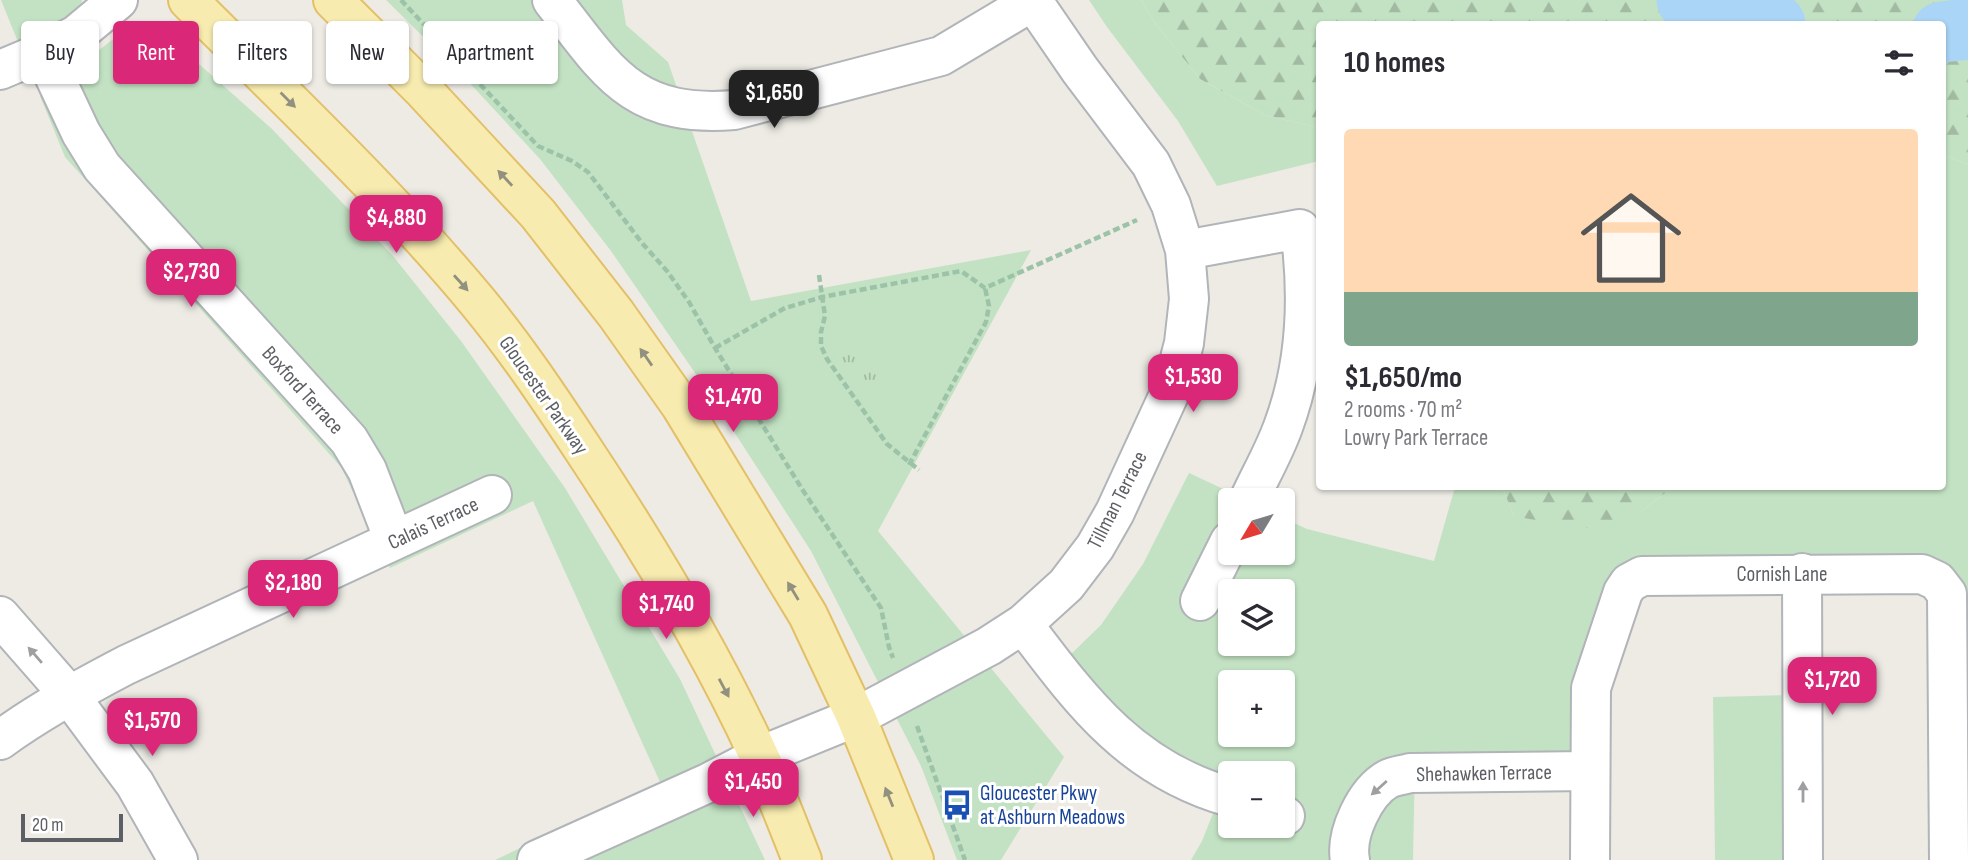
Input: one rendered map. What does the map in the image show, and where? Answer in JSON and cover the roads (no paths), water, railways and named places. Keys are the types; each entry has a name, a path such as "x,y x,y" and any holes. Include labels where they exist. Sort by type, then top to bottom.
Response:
{"main road":[{"name":"Gloucester Parkway","path":"188,0 340,151 478,302 550,399 613,494 689,621 760,756 802,860"},
{"path":"333,0 423,90 538,214 616,314 681,405 800,603 856,717 914,860"}],"street":[{"path":"92,21 118,0"},
{"path":"552,0 605,69 633,92 669,107 705,112 734,110 941,56 1032,0"},
{"name":"Tillman Terrace","path":"537,860 708,783 760,756 856,717 989,646 1023,624 1066,585 1095,547 1115,512 1173,386 1184,343 1189,299 1185,250 1171,205 1144,154 1080,70 1032,0"},
{"path":"0,70 21,61"},
{"name":"Boxford Terrace","path":"58,84 81,133 102,167 349,440 367,470 394,540"},
{"path":"1185,250 1300,229 1306,313 1299,370 1283,427 1255,488"},
{"name":"Calais Terrace","path":"0,740 25,721 126,665 492,495"},
{"path":"1200,601 1218,565"},
{"path":"1802,573 1803,860"},
{"name":"Cornish Lane","path":"1591,860 1591,688 1623,592 1629,583 1642,576 1802,573 1922,574 1937,580 1947,594 1949,860"},
{"path":"0,616 69,695 135,784 178,860"},
{"path":"1023,624 1095,716 1127,745 1167,772 1218,792"},
{"name":"Shehawken Terrace","path":"1350,860 1348,849 1351,830 1372,792 1389,779 1410,773 1590,771"}],"waterway":[{"path":"1687,0 1764,21"},
{"path":"1946,32 1968,29"}],"place":[{"name":"Gloucester Pkwy at Ashburn Meadows","path":"957,805"}]}
